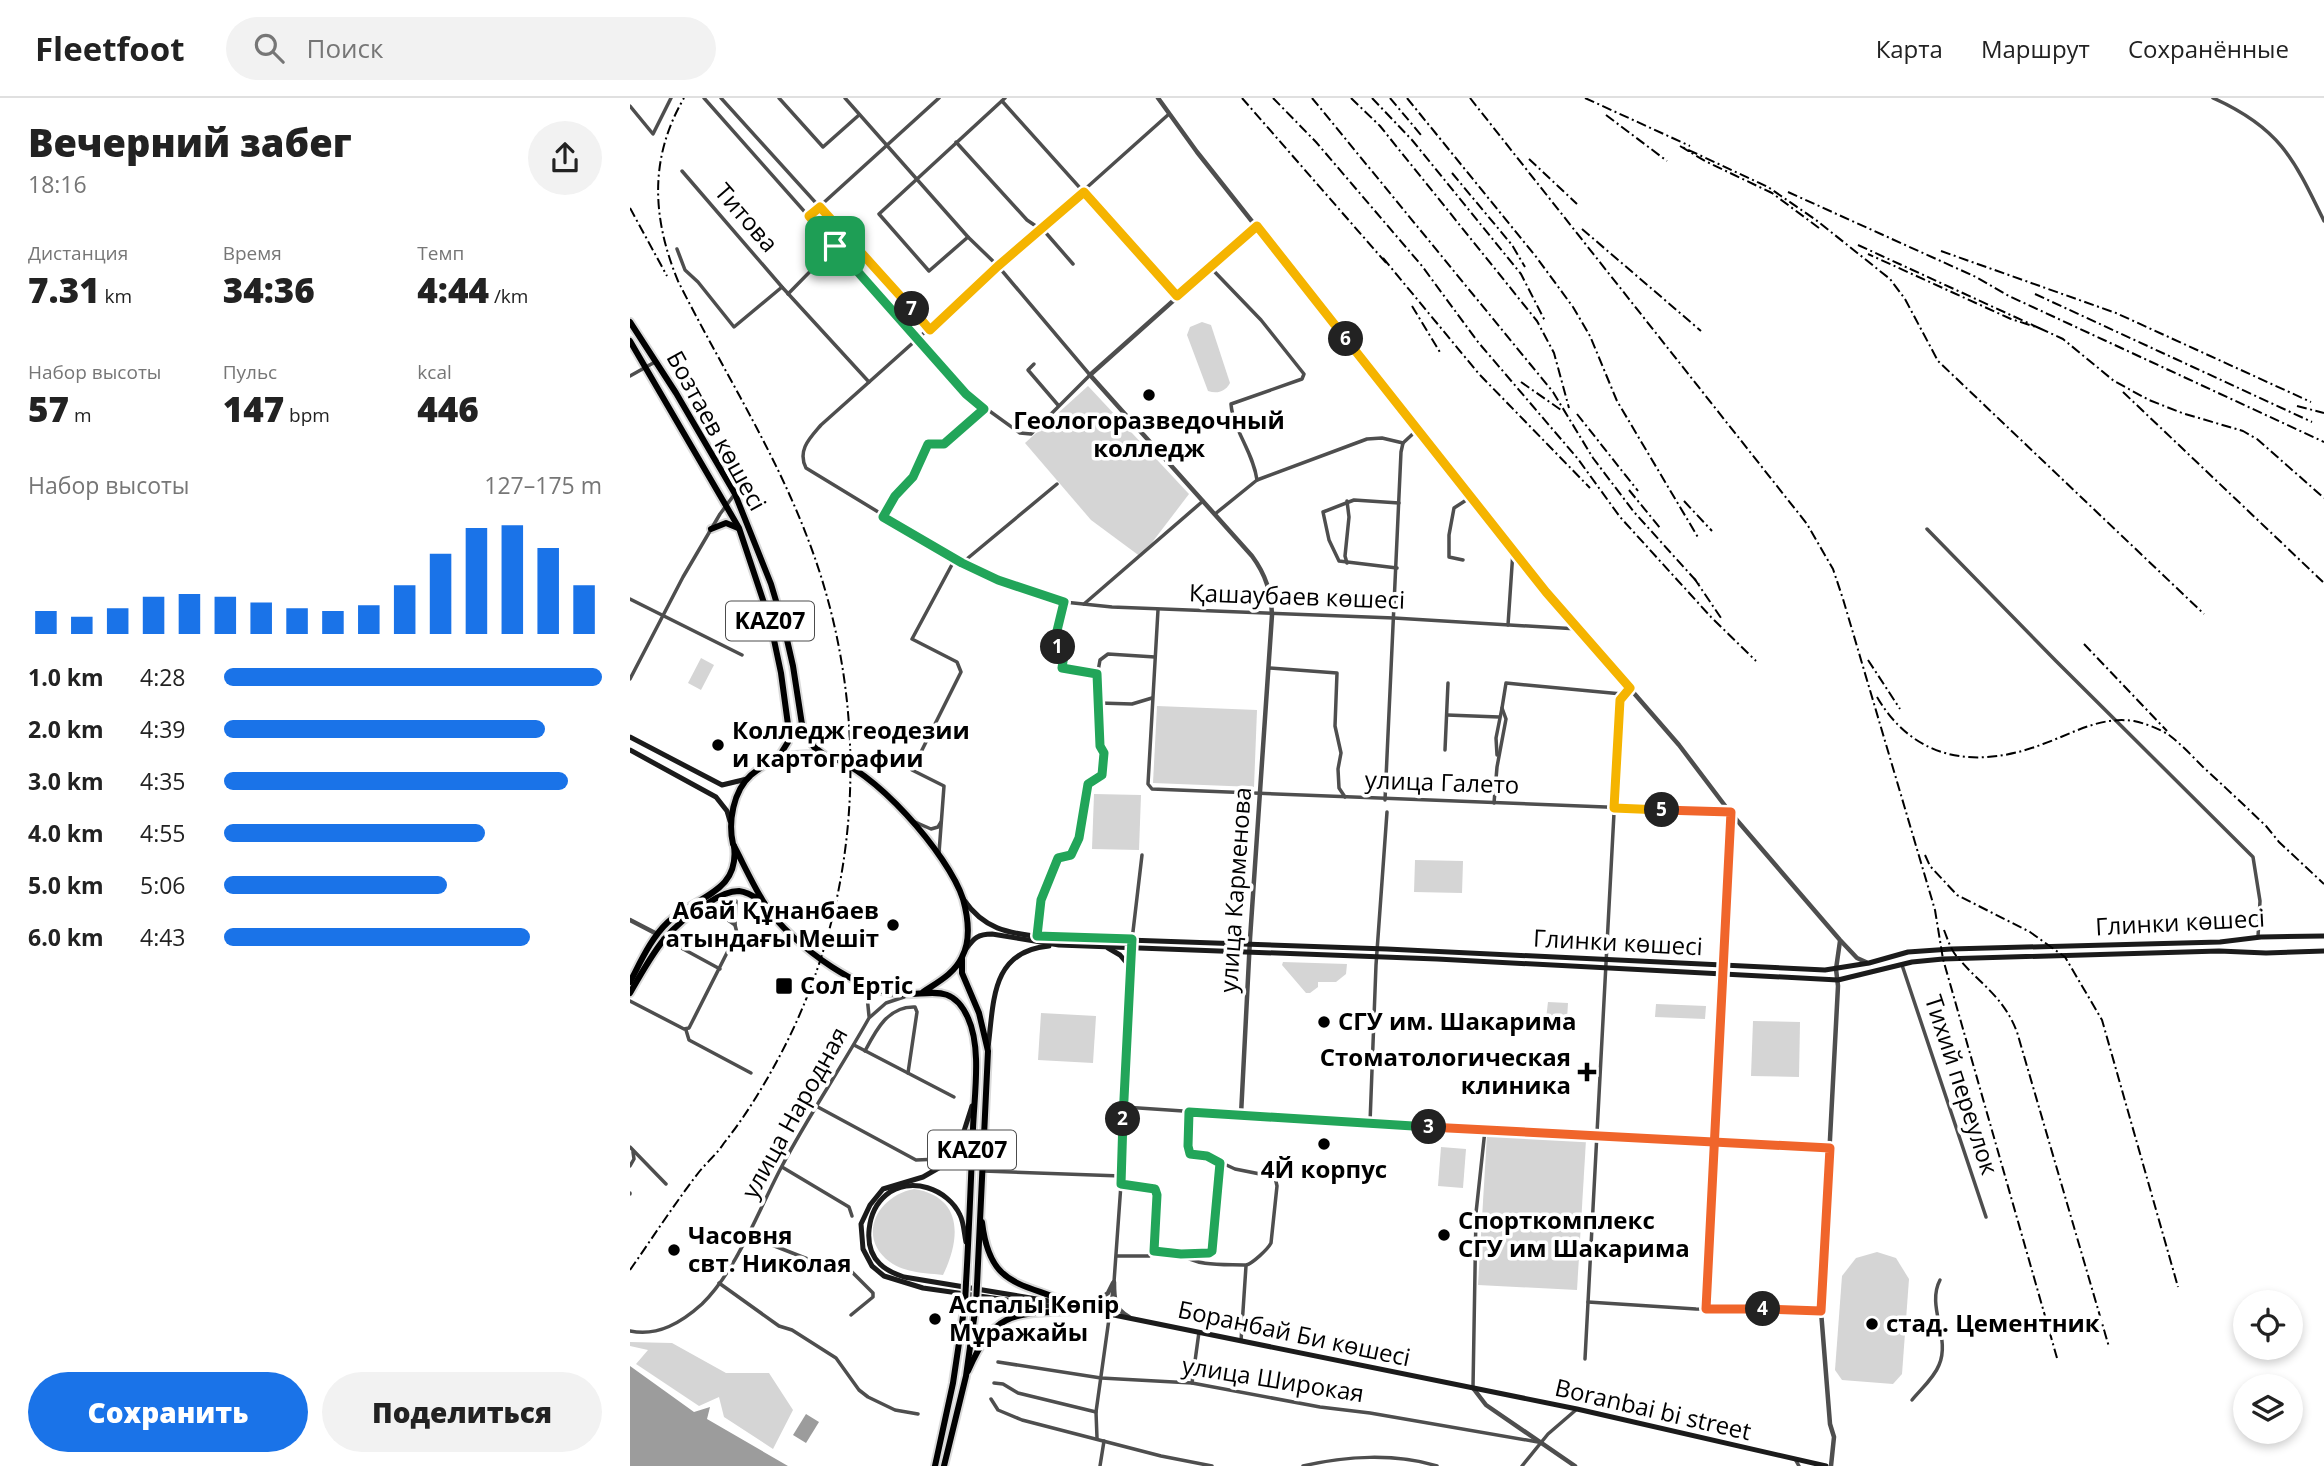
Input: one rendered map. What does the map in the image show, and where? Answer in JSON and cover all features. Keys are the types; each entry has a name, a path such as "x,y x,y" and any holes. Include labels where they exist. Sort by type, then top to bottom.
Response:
{"main road":[{"name":"Бозтаев көшесі","path":"630,321 735,494 778,608 793,666 803,731 814,747 827,756"},
{"name":"Бозтаев көшесі","path":"630,341 739,528 763,595 781,673 789,732 789,742 778,758"},
{"path":"712,528 726,523 739,528"},
{"path":"630,737 707,780 722,785 747,779"},
{"path":"630,750 716,797 727,811 730,824"},
{"name":"KAZ07","path":"935,1466 953,1383 965,1303 976,1058 968,1017 954,998 942,992 909,995 879,990 854,979 808,949 764,903 733,844 730,824 738,794 747,779 778,758 797,754 827,756 841,762 879,788 912,821 939,854 962,898 968,929 962,973 979,1013 988,1051 976,1304 966,1376 944,1466"},
{"path":"630,982 660,936 689,905 730,878 735,864 733,844"},
{"path":"630,993 660,936 694,912 726,894 738,891 764,903"},
{"name":"Глинки көшесі","path":"962,898 983,921 998,929 1037,936 1606,958 1838,980 1916,962 2219,951 2324,951"},
{"name":"Глинки көшесі","path":"963,955 973,939 981,934 992,934 1059,945 1606,968 1836,969 1914,952 2324,936"},
{"path":"2260,937 2260,946 2266,953"},
{"path":"988,1051 994,991 999,977 1010,962 1023,953 1042,946 1059,945"},
{"path":"1105,946 1120,955 1131,968"},
{"name":"KAZ07","path":"923,992 953,971 963,955"},
{"path":"893,1188 923,1177 949,1162 957,1153 974,1100"},
{"path":"893,1188 918,1185 934,1189 949,1198 960,1216 968,1250"},
{"name":"Боранбай Би көшесі","path":"893,1188 883,1189 870,1205 861,1224 863,1249 872,1266 884,1276 923,1288 1109,1314 1472,1388"},
{"path":"980,1209 987,1249 1001,1272 1026,1289 1073,1308"},
{"name":"Боранбай Би көшесі","path":"1073,1308 1088,1307 1109,1314"},
{"path":"966,1376 986,1336 998,1324 1011,1317 1031,1312 1073,1308"},
{"name":"Boranbai bi street","path":"1472,1388 1829,1466"}],"street":[{"path":"630,106 653,134 671,98"},
{"path":"704,98 966,394 984,409 1026,435 1031,434 1090,375 1257,226"},
{"path":"722,98 930,330"},
{"path":"779,98 823,147 860,115"},
{"path":"845,98 968,237 998,266 1090,375"},
{"path":"809,216 939,98"},
{"path":"1158,98 1197,152 1513,551 1840,940 1857,958 1869,963"},
{"path":"2213,98 2267,128 2297,164 2324,221"},
{"path":"968,237 929,271 879,214 1004,99 1177,296"},
{"path":"869,382 1170,114"},
{"path":"956,142 1027,220 1046,233 1073,264"},
{"name":"Титова","path":"682,171 788,294 869,382"},
{"path":"788,294 835,246"},
{"path":"677,249 685,270 734,327 782,287"},
{"path":"1210,267 1261,320 1304,374 1302,379 1231,404 1242,440 1250,452 1257,480"},
{"path":"630,376 656,362"},
{"path":"1034,364 1028,370 1058,405"},
{"name":"улица Карменова","path":"1090,375 1263,571 1271,595 1269,668 1249,944 1241,1115"},
{"name":"Қашаубаев көшесі","path":"869,382 807,441 802,457 806,468 962,563 1017,586 1064,602 1084,604 1578,629"},
{"path":"883,517 895,496 913,477 928,444 944,444 984,409"},
{"path":"1385,800 1402,445 1418,430"},
{"path":"1215,514 1257,480 1367,439 1382,438 1402,445"},
{"path":"962,563 1057,484"},
{"path":"630,679 712,528 735,494"},
{"path":"1463,560 1449,558 1449,535 1454,508 1471,497"},
{"path":"1084,604 1203,501"},
{"path":"1397,568 1347,563 1337,558 1329,540 1323,512 1347,501 1399,503"},
{"path":"1347,501 1347,563"},
{"path":"1927,529 2252,857 2260,901 2260,937"},
{"path":"1508,625 1513,551"},
{"path":"939,854 944,786 912,770 961,672 957,662 912,639 955,559"},
{"path":"630,599 742,655"},
{"path":"1064,602 1055,639 1064,654 1062,668 1097,674"},
{"path":"1099,703 1132,704 1153,698 1158,609"},
{"path":"1037,936 1041,900 1058,858 1071,855 1079,838 1088,784 1102,775 1104,753 1100,746 1097,674 1100,660 1108,654 1155,657"},
{"path":"1269,668 1337,673 1335,726 1336,740 1342,753 1338,769 1339,788 1345,797"},
{"path":"1445,750 1448,683"},
{"path":"1498,760 1496,738 1506,683 1622,694"},
{"path":"1584,1359 1619,709 1622,694 1630,688"},
{"name":"улица Галето","path":"1153,698 1148,784 1152,789 1731,812"},
{"path":"1494,803 1498,760 1506,719 1502,708"},
{"path":"1447,715 1499,717"},
{"path":"1370,1123 1387,812"},
{"path":"1706,1309 1731,812"},
{"path":"912,821 931,829 938,827 942,820"},
{"path":"1097,1438 1096,1412 1117,1256 1131,947 1142,855"},
{"path":"736,901 737,933 686,1030 689,1040 751,1073"},
{"path":"718,913 735,925"},
{"path":"630,920 720,969"},
{"path":"1829,1466 1834,1437 1830,1424 1821,1311 1838,980 1836,969 1840,940"},
{"path":"2112,944 2115,956"},
{"path":"1914,952 1916,962"},
{"name":"Тихий переулок","path":"1902,965 1986,1217"},
{"path":"854,979 867,996 870,1004 869,1018"},
{"name":"улица Народная","path":"630,1331 663,1330 678,1323 704,1302 719,1283 750,1230 816,1106 869,1018 886,1003 909,995"},
{"path":"630,1001 686,1030"},
{"path":"865,1051 879,1024 903,1008 915,1007 917,1012 908,1073"},
{"path":"854,1045 954,1097"},
{"path":"816,1106 916,1160 940,1159"},
{"path":"1124,1107 1830,1148"},
{"path":"1181,1254 1192,1261 1246,1265 1253,1263 1271,1243 1277,1186 1275,1177 1235,1169 1207,1156 1190,1154 1189,1112"},
{"path":"1485,1130 1476,1213 1472,1388 1486,1405 1575,1466"},
{"path":"630,1166 634,1159 631,1148"},
{"path":"631,1148 666,1184"},
{"path":"1154,1251 1181,1254 1212,1251 1220,1163"},
{"path":"782,1167 849,1207 852,1216"},
{"path":"982,1171 1121,1176"},
{"path":"1117,1256 1149,1256 1154,1251 1156,1191 1147,1186 1121,1184"},
{"path":"750,1230 772,1245 817,1263 851,1271 863,1281 872,1289 873,1297 851,1315"},
{"path":"1241,1341 1246,1265"},
{"path":"1912,1400 1939,1368 1943,1352 1934,1290 1940,1280"},
{"path":"1088,1307 1108,1293 1114,1282"},
{"path":"1114,1282 1114,1297 1118,1308 1133,1319"},
{"path":"719,1283 779,1326 792,1330 836,1358 859,1390 868,1397 895,1410 918,1414"},
{"path":"1588,1302 1706,1309 1821,1311"},
{"path":"1192,1384 1199,1332"},
{"name":"улица Широкая","path":"998,1362 1101,1378 1192,1384 1543,1442"},
{"path":"994,1383 1096,1412"},
{"path":"991,1399 996,1408 1005,1414 1081,1437 1097,1438 1161,1456 1212,1466"},
{"path":"1521,1466 1548,1434 1577,1409"},
{"path":"1100,1466 1104,1441"},
{"path":"1303,1466 1335,1461 1396,1458 1437,1466"},
{"path":"1795,1460 1799,1466"}],"shaded area":[{"path":"1202,322 1211,325 1230,383 1220,391 1208,391 1187,335 1190,327"},
{"path":"1088,386 1189,494 1141,557 1091,520 1025,443"},
{"path":"701,658 714,665 701,690 688,683"},
{"path":"1157,706 1257,710 1254,787 1153,783"},
{"path":"1094,794 1141,795 1139,850 1092,849"},
{"path":"1415,860 1463,861 1462,893 1414,892"},
{"path":"1283,962 1347,964 1346,974 1336,982 1318,982 1318,987 1306,993 1282,965"},
{"path":"1548,1002 1568,1003 1567,1020 1546,1019"},
{"path":"1656,1004 1706,1006 1705,1019 1655,1017"},
{"path":"1041,1013 1096,1016 1093,1063 1038,1060"},
{"path":"1753,1021 1800,1022 1799,1077 1751,1076"},
{"path":"1487,1135 1586,1140 1577,1290 1478,1285"},
{"path":"1441,1147 1466,1149 1463,1188 1438,1186"},
{"path":"914,1189 930,1193 942,1201 954,1221 953,1247 943,1275 916,1272 896,1266 880,1252 874,1241 875,1219 881,1209 901,1193"},
{"name":"стад. Цементник","path":"1877,1252 1896,1258 1909,1279 1902,1374 1893,1384 1842,1380 1835,1370 1842,1276 1856,1258"},
{"path":"630,1342 672,1343 726,1373 769,1373 793,1410 773,1449 724,1417 719,1397 699,1406 636,1364 648,1350 630,1346"},
{"path":"630,1366 694,1412 710,1407 707,1419 788,1466 630,1466"},
{"path":"806,1414 819,1422 806,1443 793,1435"}],"railway":[{"path":"630,1270 690,1184 739,1124 777,1061 806,999 828,934 843,868 850,801 849,733 842,665 828,599 806,534 778,469 678,281 663,234 659,211 660,166 665,143 684,98"},
{"path":"1242,98 1387,264"},
{"path":"1273,98 1316,142 1422,266 1478,342 1578,459 1620,517 1711,617 1756,661"},
{"path":"1312,98 1553,392 1593,458 1634,512 1699,584"},
{"path":"1351,98 1380,126 1537,321 1554,353 1569,408"},
{"path":"1372,98 1412,140 1521,274 1545,321"},
{"path":"1390,98 1421,135"},
{"path":"1407,98 1537,258 1573,307 1590,336 1617,401 1699,539"},
{"path":"1470,98 1807,524 1833,569 1935,910 1943,959 2057,1358"},
{"path":"1585,98 1690,146"},
{"path":"1606,115 1667,161"},
{"path":"1819,228 1772,193 1680,146 1768,187 1816,220 1890,279 1905,299 1938,361 2204,614"},
{"path":"1529,159 1577,204"},
{"path":"1452,173 1512,245 1525,267"},
{"path":"1788,192 1976,277 2009,296 2324,442"},
{"path":"630,208 667,276"},
{"path":"1582,229 1701,331"},
{"path":"1858,245 2039,328 2011,319 1868,254"},
{"path":"1941,251 2116,313 2311,402"},
{"path":"1383,258 1479,374 1590,488"},
{"path":"2035,294 2312,422"},
{"path":"1412,306 1441,354"},
{"path":"2039,328 2063,339 2114,381 2149,400 2243,431 2257,439 2324,498"},
{"path":"1521,382 1561,410"},
{"path":"2123,392 2323,582"},
{"path":"2297,406 2324,413"},
{"path":"1577,414 1638,491"},
{"path":"1629,490 1660,528"},
{"path":"1684,501 1712,531"},
{"path":"1694,578 1721,618"},
{"path":"2084,644 2167,731"},
{"path":"1868,660 1900,709"},
{"path":"1877,697 1892,719 1910,735 1929,747 1972,757 2019,752 2087,726 2110,721 2134,721 2157,728 2182,746 2324,884"},
{"path":"1925,855 1930,866 1957,895 2030,932 2065,957 2102,1020 2178,1287"},
{"path":"1944,930 1956,956 1999,1000 2017,1032 2109,1347"}],"place":[{"name":"Геологоразведочный колледж","path":"1149,395"},
{"name":"Колледж геодезии и картографии","path":"718,745"},
{"name":"Абай Құнанбаев атындағы Мешіт","path":"893,925"},
{"name":"Сол Ертіс","path":"784,986"},
{"name":"СГУ им. Шакарима","path":"1324,1022"},
{"name":"Стоматологическая клиника","path":"1587,1072"},
{"name":"4Й корпус","path":"1324,1144"},
{"name":"Спорткомплекс СГУ им Шакарима","path":"1444,1235"},
{"name":"Часовня свт. Николая","path":"674,1250"},
{"name":"Аспалы Көпір Мұражайы","path":"935,1319"},
{"name":"стад. Цементник","path":"1872,1324"}],"route":[{"path":"835,246 809,216 820,207 930,330 998,266 1084,192 1177,296 1257,226 1546,592 1630,688 1622,694 1620,700 1614,808 1731,812 1724,914 1724,947 1713,1142 1706,1309 1821,1311 1830,1148 1713,1142 1597,1136 1581,1135 1526,1134 1189,1112 1190,1154 1207,1156 1220,1163 1212,1251 1181,1254 1154,1251 1156,1191 1147,1186 1121,1184 1132,939 1037,936 1041,900 1058,858 1071,855 1079,838 1088,784 1102,775 1104,753 1100,746 1097,674 1062,668 1064,654 1055,639 1064,602 998,580 962,563 883,517 895,496 913,477 928,444 944,444 984,409 966,394 835,246"}]}
